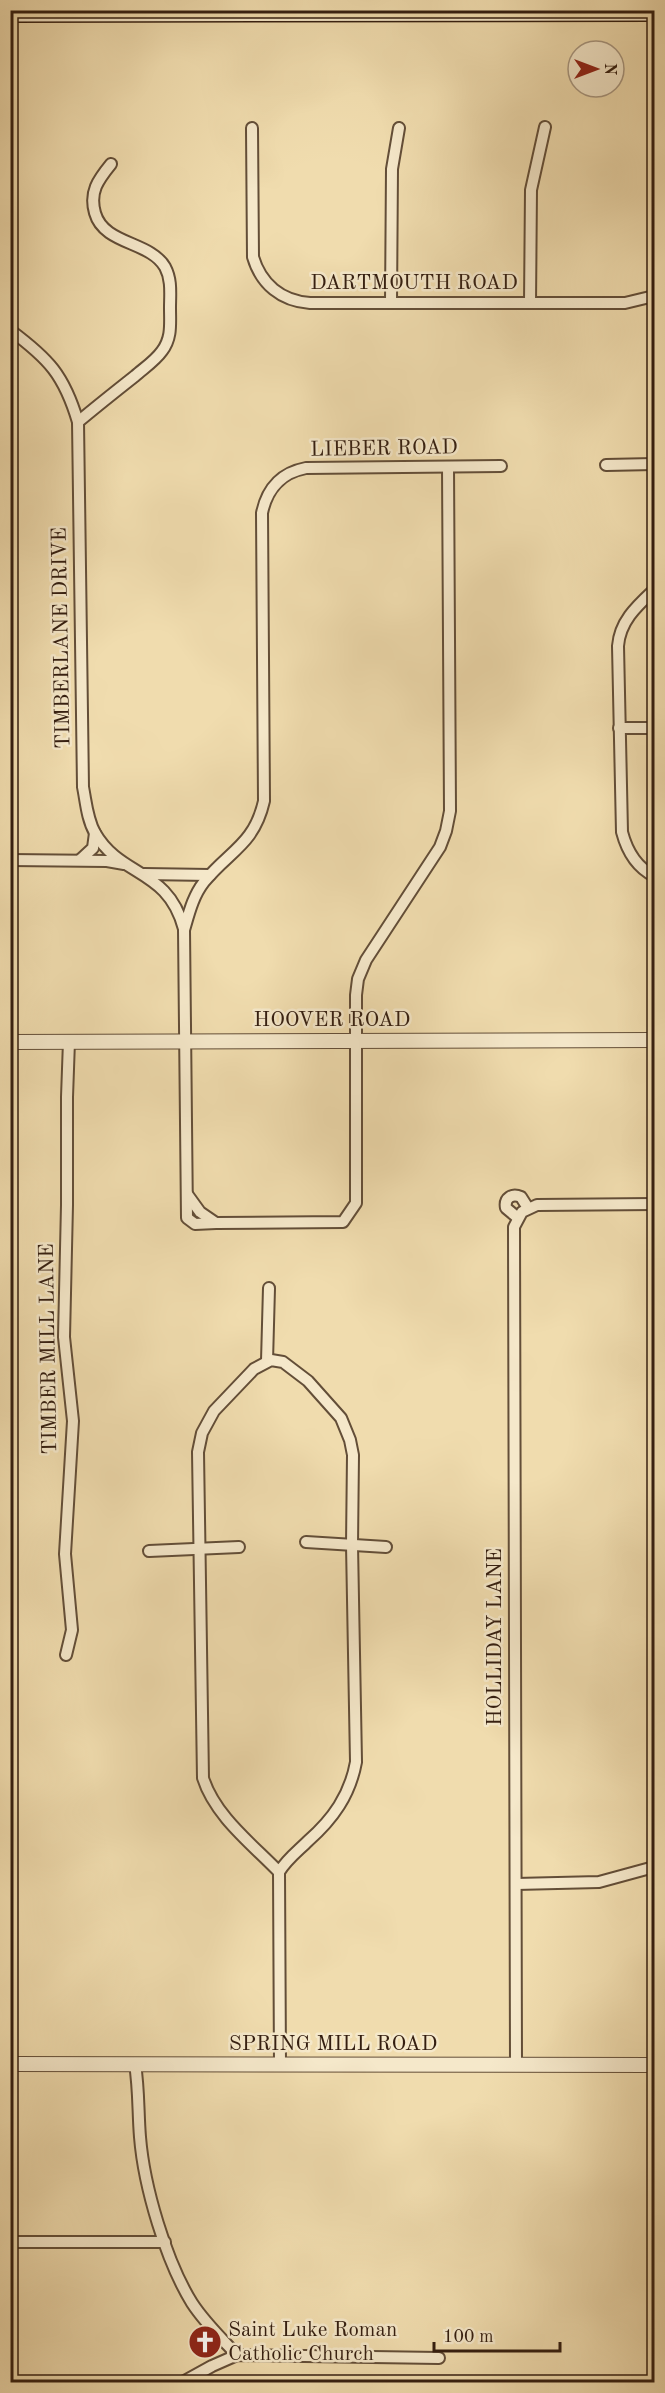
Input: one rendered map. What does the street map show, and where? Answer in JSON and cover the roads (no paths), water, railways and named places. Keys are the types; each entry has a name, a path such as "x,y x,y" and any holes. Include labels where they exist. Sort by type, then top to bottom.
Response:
{"main road":[{"path":"10,14 123,12 654,13"}],"street":[{"path":"530,303 531,190 545,127"},
{"name":"DARTMOUTH ROAD","path":"252,128 252,249 257,269 275,291 297,302 625,303 654,296"},
{"path":"391,303 392,169 399,128"},
{"path":"78,422 155,359 167,343 171,331 170,282 165,268 159,259 111,233 97,219 92,204 93,192 111,164"},
{"name":"TIMBERLANE DRIVE","path":"10,330 33,347 58,374 70,395 78,422 83,788 89,817 95,833 124,864 143,873 168,894 176,905 184,930"},
{"path":"606,465 654,464"},
{"name":"LIEBER ROAD","path":"210,875 249,837 259,820 264,801 262,513 268,494 274,485 290,473 306,468 501,466"},
{"path":"210,875 196,894 184,930 187,1041 187,1218 191,1223 343,1222 354,1208 357,1196 356,995 362,968 440,847 450,811 448,467"},
{"path":"654,590 631,612 619,638 621,827 627,849 640,867 654,876"},
{"path":"620,728 654,728"},
{"path":"80,860 93,848 95,833"},
{"path":"10,860 80,860 124,864"},
{"path":"143,873 210,875"},
{"name":"HOOVER ROAD","path":"10,1042 654,1040"},
{"name":"TIMBER MILL LANE","path":"66,1655 72,1630 65,1554 73,1421 64,1337 69,1041"},
{"path":"187,1194 201,1212 216,1223"},
{"path":"523,1213 523,1199 515,1195 509,1197 505,1206 507,1210 523,1213 543,1204 654,1204"},
{"name":"HOLLIDAY LANE","path":"516,2065 514,1229 523,1213"},
{"path":"269,1288 270,1360"},
{"path":"279,1872 220,1812 210,1798 203,1778 198,1452 202,1432 214,1411 254,1369 270,1360 286,1364 308,1381 341,1418 348,1432 353,1455 352,1545 356,1762 354,1776 346,1796 332,1817 289,1859 279,1872 280,2064"},
{"path":"306,1542 386,1547"},
{"path":"149,1551 239,1546"},
{"path":"516,1884 599,1882 654,1867"},
{"name":"SPRING MILL ROAD","path":"10,2064 654,2065"},
{"path":"135,2064 139,2126 145,2169 165,2242 193,2304 209,2326 237,2355"},
{"path":"10,2242 165,2242"},
{"path":"183,2382 237,2355 439,2358"}],"place":[{"name":"Saint Luke Roman Catholic Church","path":"205,2342"}]}
